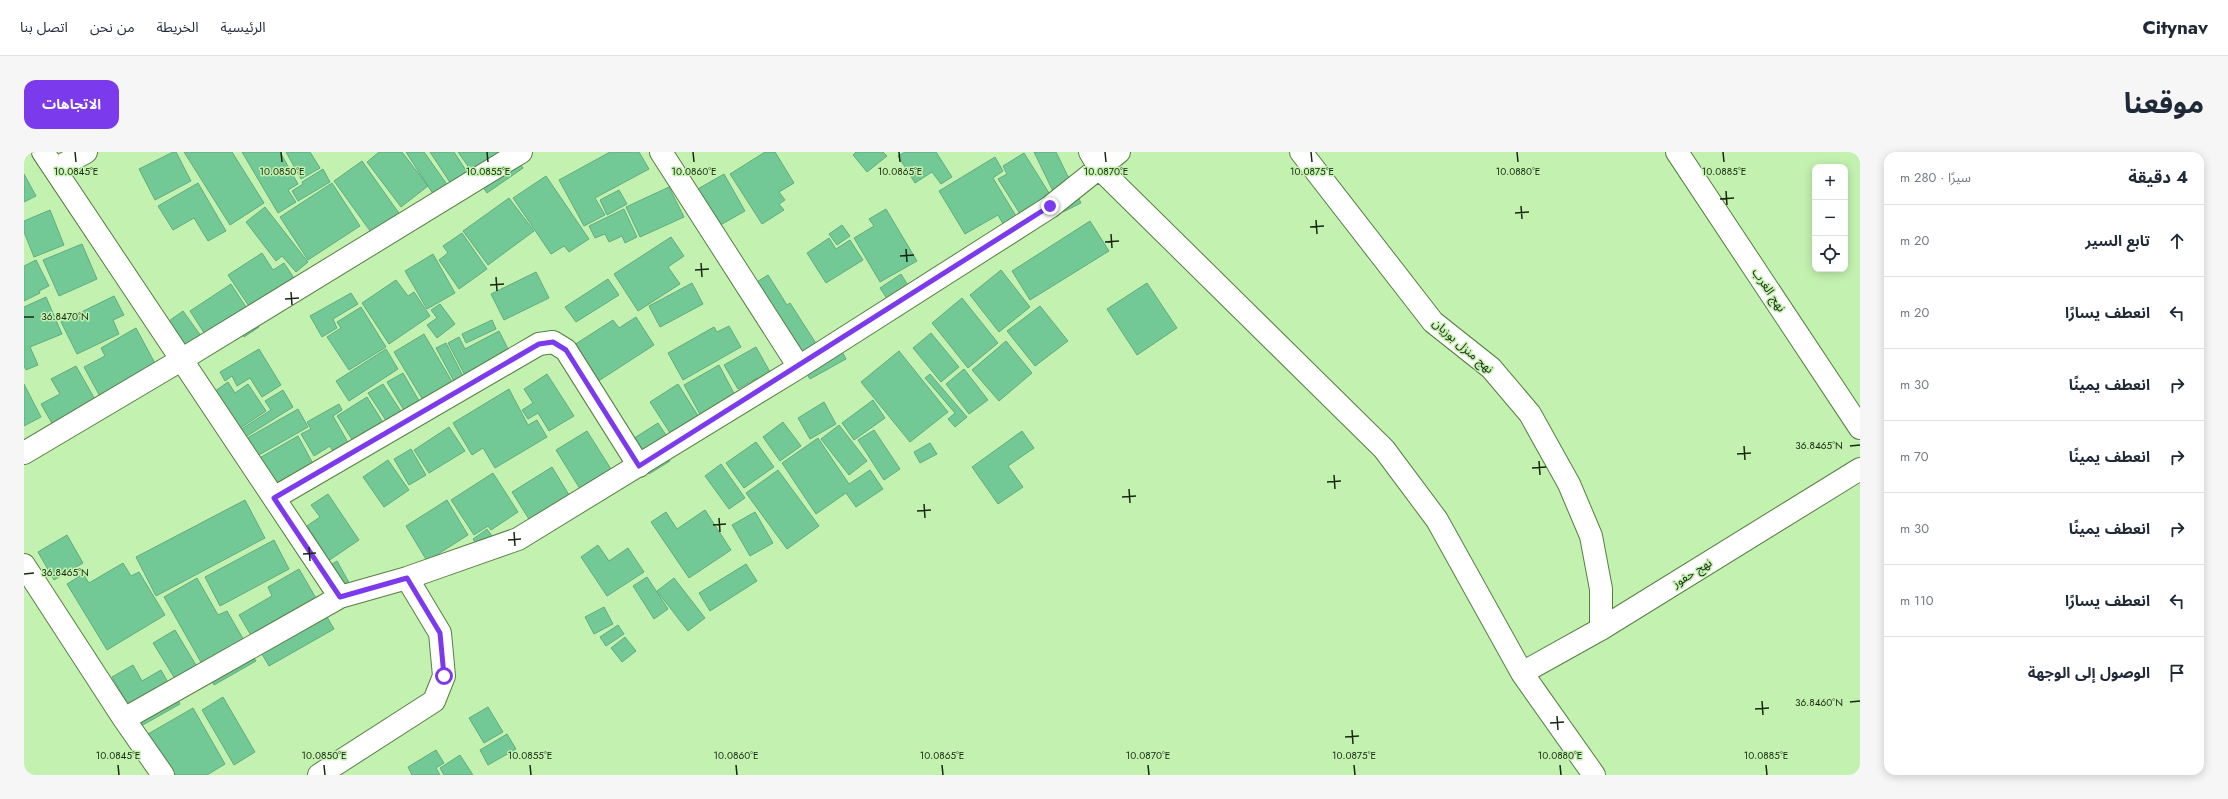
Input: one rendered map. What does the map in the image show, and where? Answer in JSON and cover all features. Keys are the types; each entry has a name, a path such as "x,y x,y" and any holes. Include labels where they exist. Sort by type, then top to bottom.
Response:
{"street":[{"path":"86,152 49,161 340,597"},
{"path":"24,453 181,360 521,152"},
{"path":"661,152 799,367"},
{"path":"124,719 340,597 407,578 518,539 799,367 1050,206 1095,160 1119,152"},
{"name":"نهج منزل بوزيان","path":"1301,152 1433,322 1491,368 1530,414 1569,484 1591,536 1602,589 1601,629"},
{"name":"نهج الغرب","path":"1678,152 1860,428"},
{"path":"1095,160 1384,449 1437,520 1522,673 1594,775"},
{"path":"274,498 539,344 553,342 566,350 639,466"},
{"name":"نهج حفوز","path":"1522,673 1601,629 1860,469"},
{"path":"24,566 124,719 163,775"},
{"path":"319,775 434,701 444,676 440,633 407,578"}],"building":[{"path":"173,152 176,152 191,181 155,200 139,169"},
{"path":"184,152 232,152 264,203 230,225"},
{"path":"242,152 280,152 298,184 288,190 296,202 278,213"},
{"path":"286,152 310,152 320,168 301,179"},
{"path":"379,152 402,152 428,186 401,207 367,162"},
{"path":"406,152 424,152 451,190 437,200"},
{"path":"430,152 454,152 471,178 455,190"},
{"path":"458,152 512,152 523,168 487,193"},
{"path":"610,152 639,152 649,169 595,198 605,215 584,226 559,180"},
{"path":"765,152 775,152 794,183 779,192 785,200 779,204 784,210 762,224 730,174"},
{"path":"856,152 883,152 887,156 867,172 853,155"},
{"path":"905,152 936,152 952,177 941,184 932,172 915,183 898,156"},
{"path":"1034,152 1056,152 1081,203 1063,212"},
{"path":"1024,153 1059,209 1029,228 998,179 1007,174 1003,166"},
{"path":"995,157 1003,171 993,178 1019,221 1006,229 998,215 965,234 939,191"},
{"path":"362,161 401,216 373,235 334,181"},
{"path":"323,169 330,182 298,201 292,191 303,184 302,182"},
{"path":"24,174 36,196 24,202"},
{"path":"724,174 745,211 717,227 696,190"},
{"path":"546,176 589,239 569,252 564,246 551,254 513,198"},
{"path":"198,183 226,231 208,241 194,218 173,230 158,206"},
{"path":"332,183 360,226 308,260 280,217"},
{"path":"669,187 684,217 640,237 626,207"},
{"path":"619,190 627,204 607,215 600,200"},
{"path":"509,198 534,231 488,265 463,231"},
{"path":"265,207 308,262 296,272 282,256 276,261 246,222"},
{"path":"624,209 637,237 625,243 622,236 609,242 605,234 595,238 589,226"},
{"path":"886,209 917,261 880,282 854,238 874,226 869,219"},
{"path":"50,210 64,245 34,257 24,232 24,221"},
{"path":"1090,221 1109,251 1030,300 1012,271"},
{"path":"842,225 850,236 837,245 829,234"},
{"path":"462,233 487,269 459,289 439,260 448,253 443,246"},
{"path":"671,237 684,256 668,267 680,284 638,311 614,274"},
{"path":"829,238 836,249 850,240 863,260 826,283 807,253"},
{"path":"82,244 97,279 59,296 43,260"},
{"path":"262,253 273,270 284,263 304,293 259,321 228,275"},
{"path":"433,254 455,293 427,309 405,271"},
{"path":"36,260 49,286 39,291 40,293 24,301 24,266"},
{"path":"1001,270 1030,307 999,332 970,295"},
{"path":"536,272 549,298 504,320 491,294"},
{"path":"901,274 919,303 899,317 880,288"},
{"path":"768,275 787,305 790,303 819,348 799,360 752,285"},
{"path":"608,279 619,295 576,322 565,307"},
{"path":"396,280 408,296 414,292 430,316 389,344 362,303"},
{"path":"692,283 703,304 660,327 649,306"},
{"path":"1147,283 1177,328 1137,355 1107,309"},
{"path":"231,284 259,327 244,337 234,322 208,339 190,311"},
{"path":"351,293 358,304 333,319 337,328 322,337 310,316"},
{"path":"114,296 124,315 113,320 119,334 77,354 61,322"},
{"path":"46,297 62,334 30,347 38,365 26,370 24,366 24,307"},
{"path":"962,298 998,343 968,368 932,323"},
{"path":"440,304 455,324 437,338 427,325 437,318 431,310"},
{"path":"1040,306 1068,341 1035,366 1007,331"},
{"path":"361,307 386,347 349,370 327,337 341,328 337,322"},
{"path":"183,311 204,340 176,360 155,331"},
{"path":"636,317 654,345 597,382 574,345 613,320 619,328"},
{"path":"492,320 496,329 466,343 462,334"},
{"path":"729,326 741,347 683,380 668,353 714,327 717,332"},
{"path":"136,328 164,380 108,411 84,367 105,356 101,348"},
{"path":"499,331 512,357 468,381 448,343 459,337 465,349"},
{"path":"931,333 959,367 941,382 913,348"},
{"path":"424,334 454,385 432,415 394,352"},
{"path":"835,339 846,359 810,379 803,368"},
{"path":"1006,341 1032,373 999,401 972,370"},
{"path":"446,343 464,378 455,383 436,348"},
{"path":"756,347 779,388 766,395 757,378 738,389 724,365"},
{"path":"259,349 281,385 262,397 250,378 237,386 232,376 225,381 220,372"},
{"path":"386,349 398,369 349,401 336,381"},
{"path":"899,351 948,412 910,442 861,382"},
{"path":"719,365 737,399 702,418 684,385"},
{"path":"76,366 105,417 62,441 41,404 60,394 51,379"},
{"path":"964,369 988,400 969,414 946,384"},
{"path":"403,373 429,418 414,427 387,382"},
{"path":"547,374 574,416 549,431 538,413 528,419 522,410 533,403 524,389"},
{"path":"930,374 967,417 955,427 948,419 955,413 925,378"},
{"path":"228,382 235,393 248,384 266,411 236,431 211,394"},
{"path":"24,384 41,417 24,426"},
{"path":"383,384 404,416 389,425 368,393"},
{"path":"678,384 702,422 674,439 650,402"},
{"path":"509,389 528,425 537,420 547,437 495,468 483,448 472,455 453,423"},
{"path":"283,390 293,407 239,441 234,434 271,410 265,401"},
{"path":"367,397 391,435 353,441 337,416"},
{"path":"873,400 885,418 854,440 842,423"},
{"path":"824,402 836,424 810,439 798,418"},
{"path":"339,404 342,410 333,416 358,460 343,469 330,446 314,456 301,434 311,429 307,422"},
{"path":"298,409 308,427 252,459 242,441"},
{"path":"783,422 801,446 780,461 763,437"},
{"path":"658,423 670,441 660,446 670,461 649,474 628,442"},
{"path":"839,425 867,461 849,475 821,439"},
{"path":"449,427 465,451 429,473 414,450"},
{"path":"874,430 900,469 884,480 858,440"},
{"path":"587,431 621,485 590,505 556,450"},
{"path":"1022,431 1034,448 1008,466 1023,487 998,504 972,467"},
{"path":"298,436 317,471 274,494 256,460"},
{"path":"818,438 849,484 870,470 883,489 856,507 846,493 816,514 782,463"},
{"path":"756,442 774,467 744,488 726,463"},
{"path":"930,443 937,454 920,463 914,452"},
{"path":"411,449 426,475 409,485 394,459"},
{"path":"388,460 409,490 384,507 363,477"},
{"path":"721,464 745,498 729,509 705,476"},
{"path":"552,467 577,508 537,532 512,492"},
{"path":"778,470 819,526 787,549 746,493"},
{"path":"493,473 518,512 491,530 488,526 474,535 451,500"},
{"path":"328,494 359,540 315,570 305,553 319,544 307,526 320,517 311,505"},
{"path":"245,500 265,538 156,596 136,557"},
{"path":"447,500 468,535 427,561 406,526"},
{"path":"705,510 731,550 689,578 651,522 666,512 677,529"},
{"path":"755,512 773,543 750,556 732,525"},
{"path":"487,529 498,545 485,555 473,539"},
{"path":"67,535 83,563 54,580 38,552"},
{"path":"274,540 289,569 220,606 205,577"},
{"path":"598,545 609,561 628,548 644,572 607,596 581,557"},
{"path":"337,561 351,586 330,598 315,574"},
{"path":"123,563 131,576 139,572 165,615 107,650 67,584 83,574 89,583"},
{"path":"746,564 757,581 710,611 699,593"},
{"path":"299,569 334,629 269,666 239,615 272,596 268,587"},
{"path":"647,577 668,609 654,619 633,586"},
{"path":"197,578 218,615 227,611 256,661 214,685 164,597"},
{"path":"674,578 705,618 688,631 657,591"},
{"path":"604,607 613,624 594,634 585,617"},
{"path":"618,625 624,634 606,646 600,637"},
{"path":"175,630 206,682 185,695 153,643"},
{"path":"625,637 636,651 622,662 611,648"},
{"path":"133,665 142,681 161,670 180,704 141,726 112,677"},
{"path":"223,697 255,752 234,765 202,710"},
{"path":"488,707 503,732 484,743 469,718"},
{"path":"193,708 225,764 207,775 172,775 148,734"},
{"path":"507,734 516,749 488,765 480,750"},
{"path":"436,750 444,763 436,768 440,775 412,775 408,767"},
{"path":"460,755 473,775 444,775 440,768"}],"route":[{"path":"444,676 440,633 407,578 340,597 274,498 539,344 553,342 566,350 639,466 799,367 1050,206"}]}
